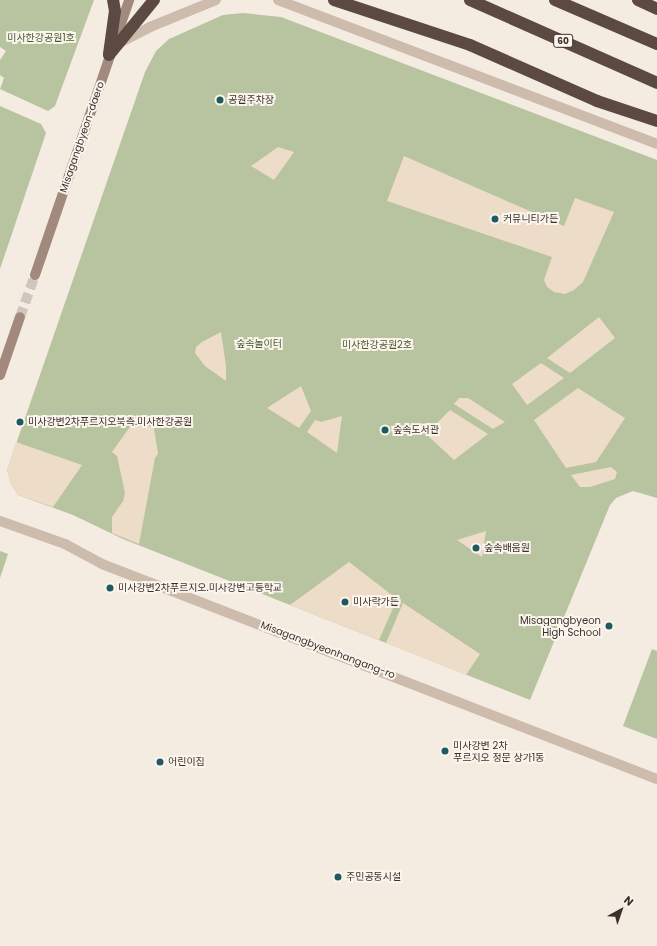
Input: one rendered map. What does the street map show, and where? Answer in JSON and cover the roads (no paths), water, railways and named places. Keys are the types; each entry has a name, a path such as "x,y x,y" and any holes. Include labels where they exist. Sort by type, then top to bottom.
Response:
{"highway":[{"path":"109,55 115,11 113,0"},
{"path":"109,55 154,0"},
{"path":"334,0 357,6"},
{"path":"339,0 470,45 597,100 657,121"},
{"name":"60","path":"470,0 657,83"},
{"path":"555,0 657,44"},
{"path":"638,0 657,9"}],"main road":[{"name":"Misagangbyeon-daero","path":"35,275 129,0"},
{"path":"0,375 20,317"}],"street":[{"path":"117,44 150,26 216,0"},
{"path":"278,0 657,144"},
{"name":"Misagangbyeonhangang-ro","path":"0,521 66,544 102,564 657,779"}],"tunnel":[{"path":"20,317 35,275"}],"place":[{"name":"공원주차장","path":"220,100"},
{"name":"커뮤니티가든","path":"495,219"},
{"name":"미사강변2차푸르지오북측.미사한강공원","path":"20,422"},
{"name":"숲속도서관","path":"385,430"},
{"name":"숲속배움원","path":"476,548"},
{"name":"미사강변2차푸르지오.미사강변고등학교","path":"110,588"},
{"name":"미사락가든","path":"345,602"},
{"name":"Misagangbyeon High School","path":"609,626"},
{"name":"미사강변 2차 푸르지오 정문 상가1동","path":"445,751"},
{"name":"어린이집","path":"160,762"},
{"name":"주민공동시설","path":"338,877"}],"park label":[{"name":"미사한강공원1호","path":"41,38"},
{"name":"숲속놀이터","path":"259,344"},
{"name":"미사한강공원2호","path":"377,345"}]}
